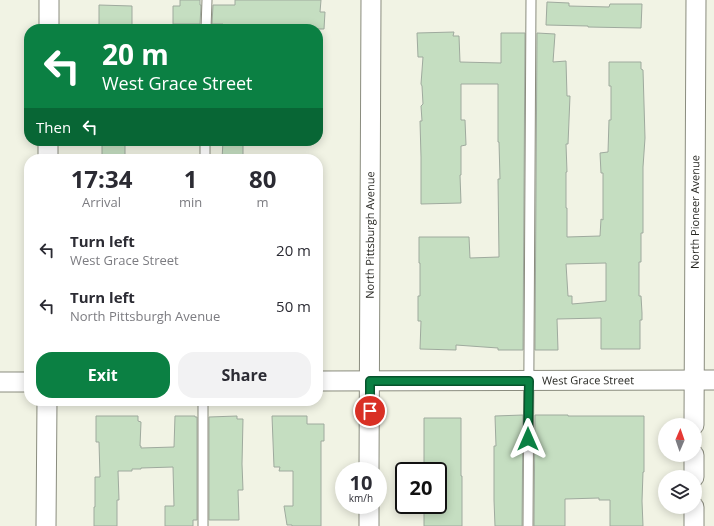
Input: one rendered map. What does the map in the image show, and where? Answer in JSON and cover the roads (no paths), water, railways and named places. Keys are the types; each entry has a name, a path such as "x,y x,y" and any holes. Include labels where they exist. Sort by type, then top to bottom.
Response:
{"street":[{"path":"49,0 49,24"},
{"name":"North Pittsburgh Avenue","path":"369,462 371,0"},
{"name":"North Pioneer Avenue","path":"694,418 696,0"},
{"name":"West Grace Street","path":"323,381 714,380"},
{"path":"0,382 24,382"},
{"path":"46,526 47,406"},
{"path":"369,514 369,526"},
{"path":"694,514 694,526"}],"lane":[{"path":"206,24 207,0"},
{"path":"528,526 531,0"},
{"path":"203,406 203,526"}]}
